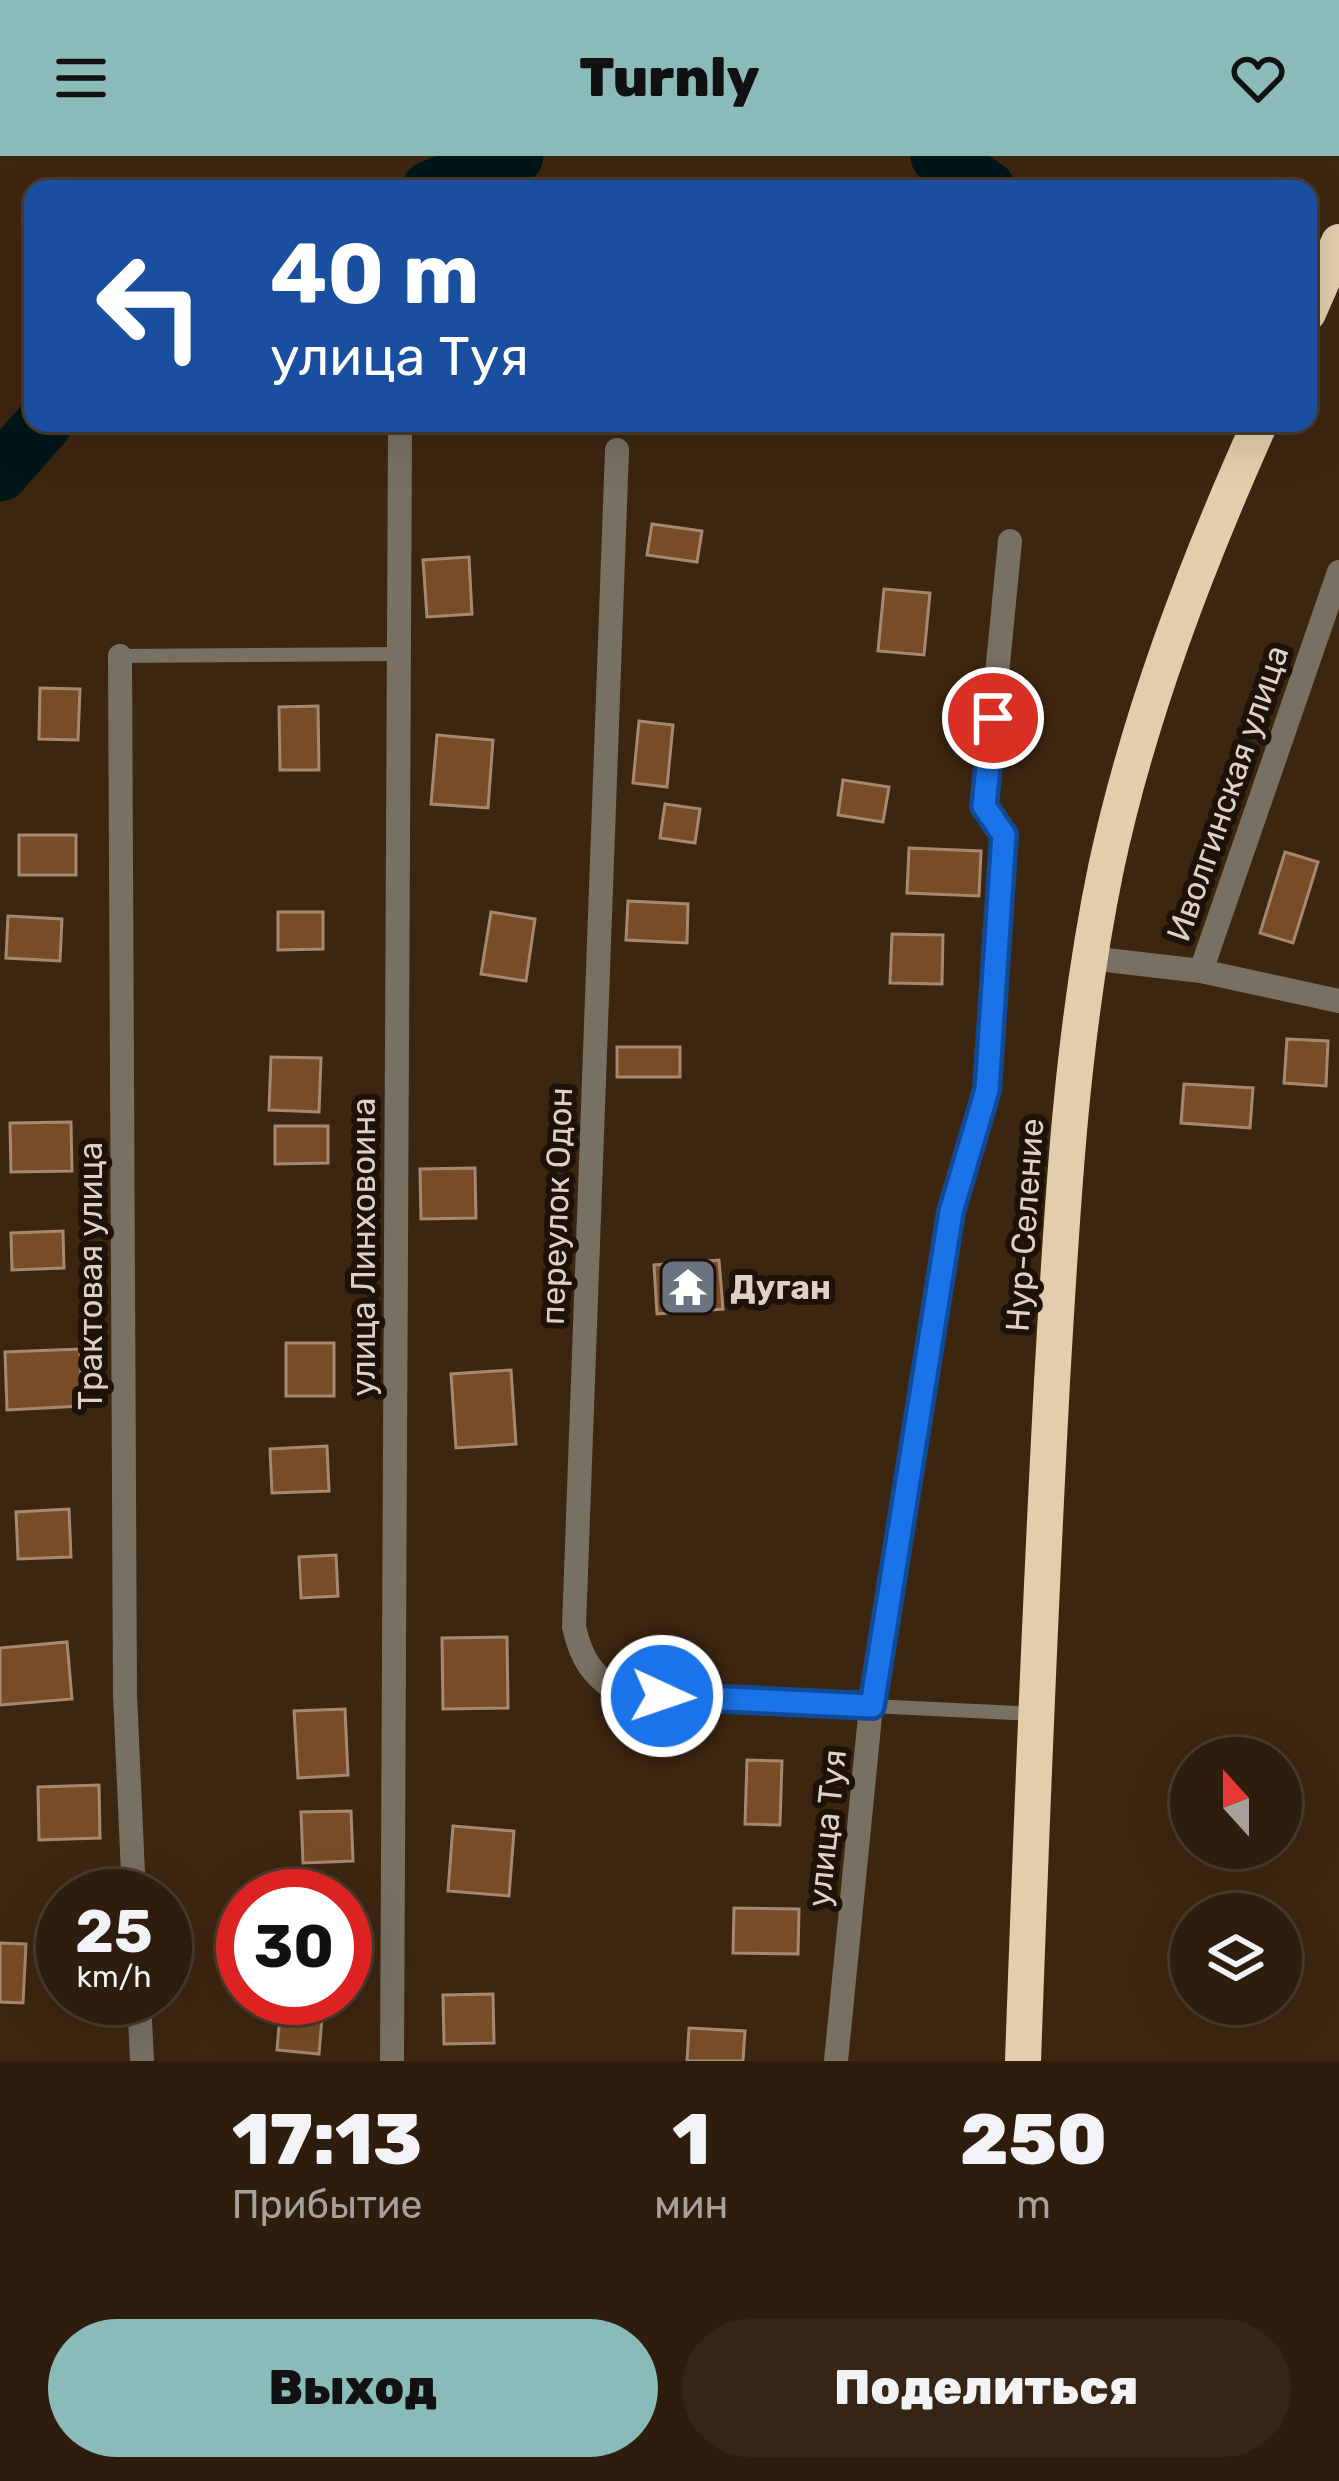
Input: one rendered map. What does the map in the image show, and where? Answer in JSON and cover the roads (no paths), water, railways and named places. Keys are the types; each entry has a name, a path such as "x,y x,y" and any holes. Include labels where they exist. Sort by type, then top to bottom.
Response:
{"highway":[{"path":"1317,292 1339,242"},
{"name":"Нур-Селение","path":"1023,2061 1060,1250 1089,958 1116,827 1162,668 1256,432"}],"street":[{"name":"улица Линховоина","path":"392,2061 400,433"},
{"name":"переулок Одон","path":"617,450 574,1627 579,1653 595,1677 620,1694 872,1706"},
{"name":"улица Туя","path":"836,2061 872,1706 951,1212 987,1090 1004,835 984,806 1010,541"},
{"name":"Иволгинская улица","path":"1339,572 1201,971 1339,1001"},
{"name":"Трактовая улица","path":"120,656 124,1695 133,1869"},
{"path":"1089,958 1201,971"},
{"path":"141,2025 142,2061"}],"lane":[{"path":"120,656 400,654"},
{"path":"872,1706 1036,1714"}],"waterway":[{"path":"453,180 515,156"},
{"path":"939,156 974,180"},
{"path":"0,473 36,432"}],"place":[{"name":"Дуган","path":"688,1287"}]}
